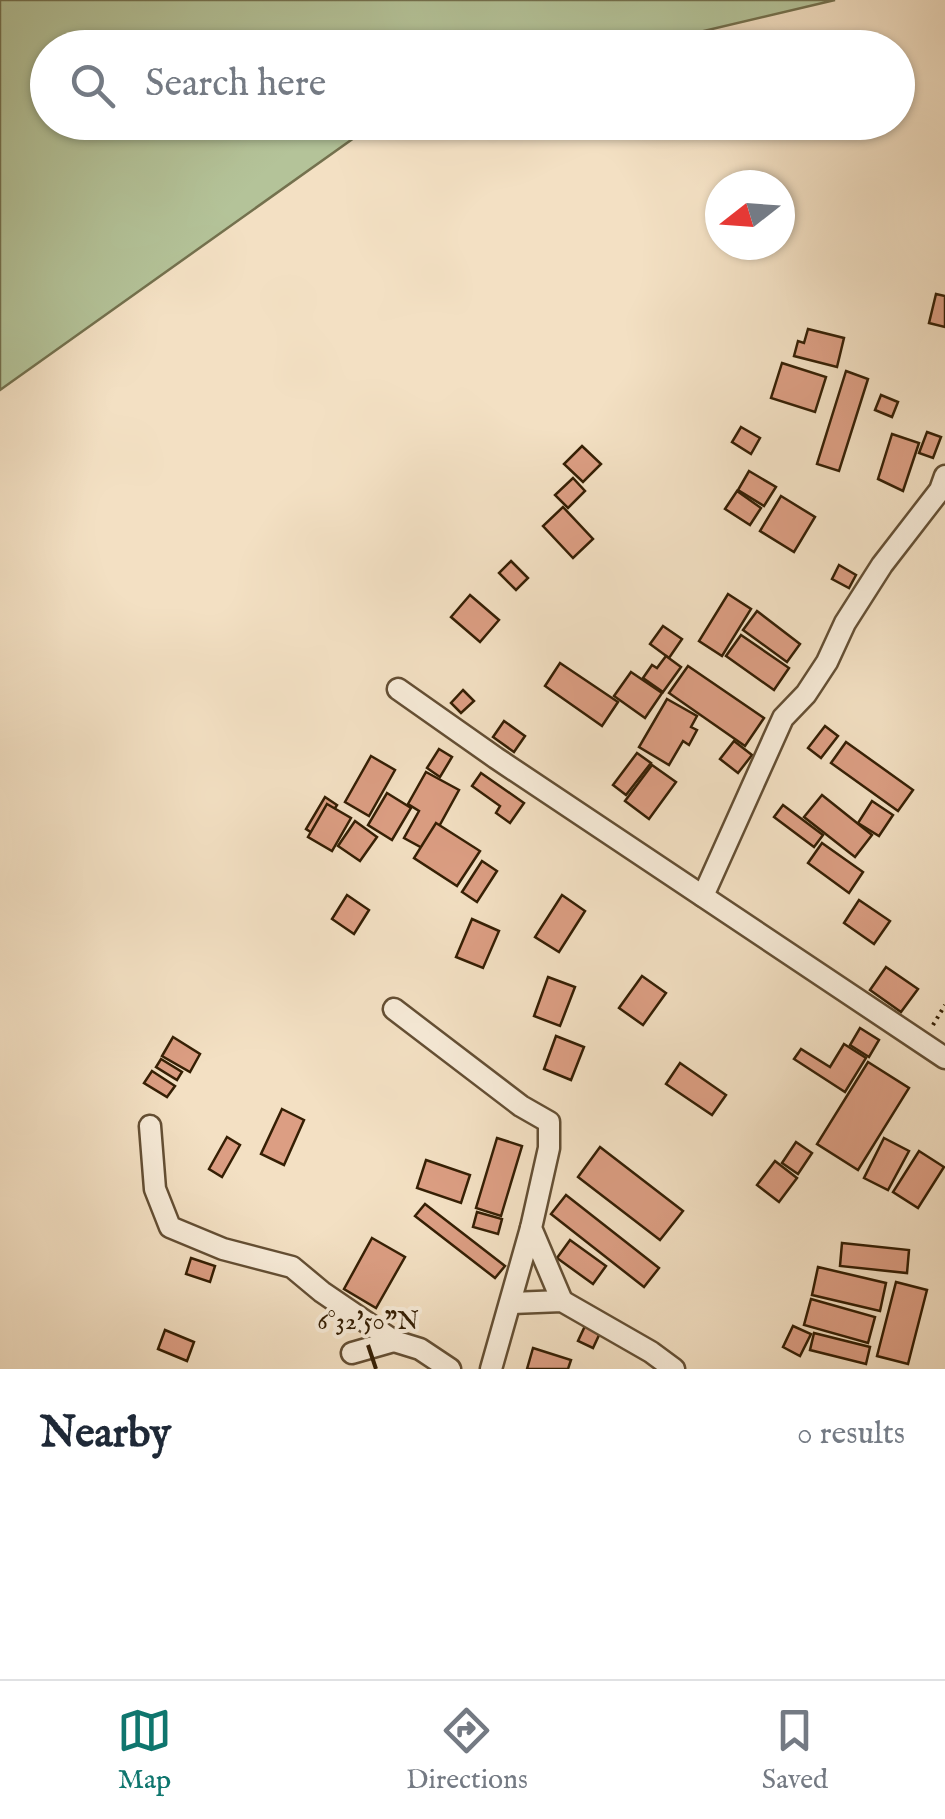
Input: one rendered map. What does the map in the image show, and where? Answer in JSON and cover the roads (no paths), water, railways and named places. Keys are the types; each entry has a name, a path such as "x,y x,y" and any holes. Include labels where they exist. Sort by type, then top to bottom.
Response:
{"street":[{"path":"703,896 783,718 806,694 882,564 940,490 945,476"},
{"path":"398,689 945,1058"},
{"path":"394,1009 521,1106 549,1122 550,1148 532,1228 491,1369"},
{"path":"150,1126 156,1188 170,1226 223,1249 292,1267 394,1341 420,1350 450,1369"},
{"path":"532,1228 562,1300 674,1369"},
{"path":"512,1304 562,1300"},
{"path":"352,1354 394,1341"}]}
